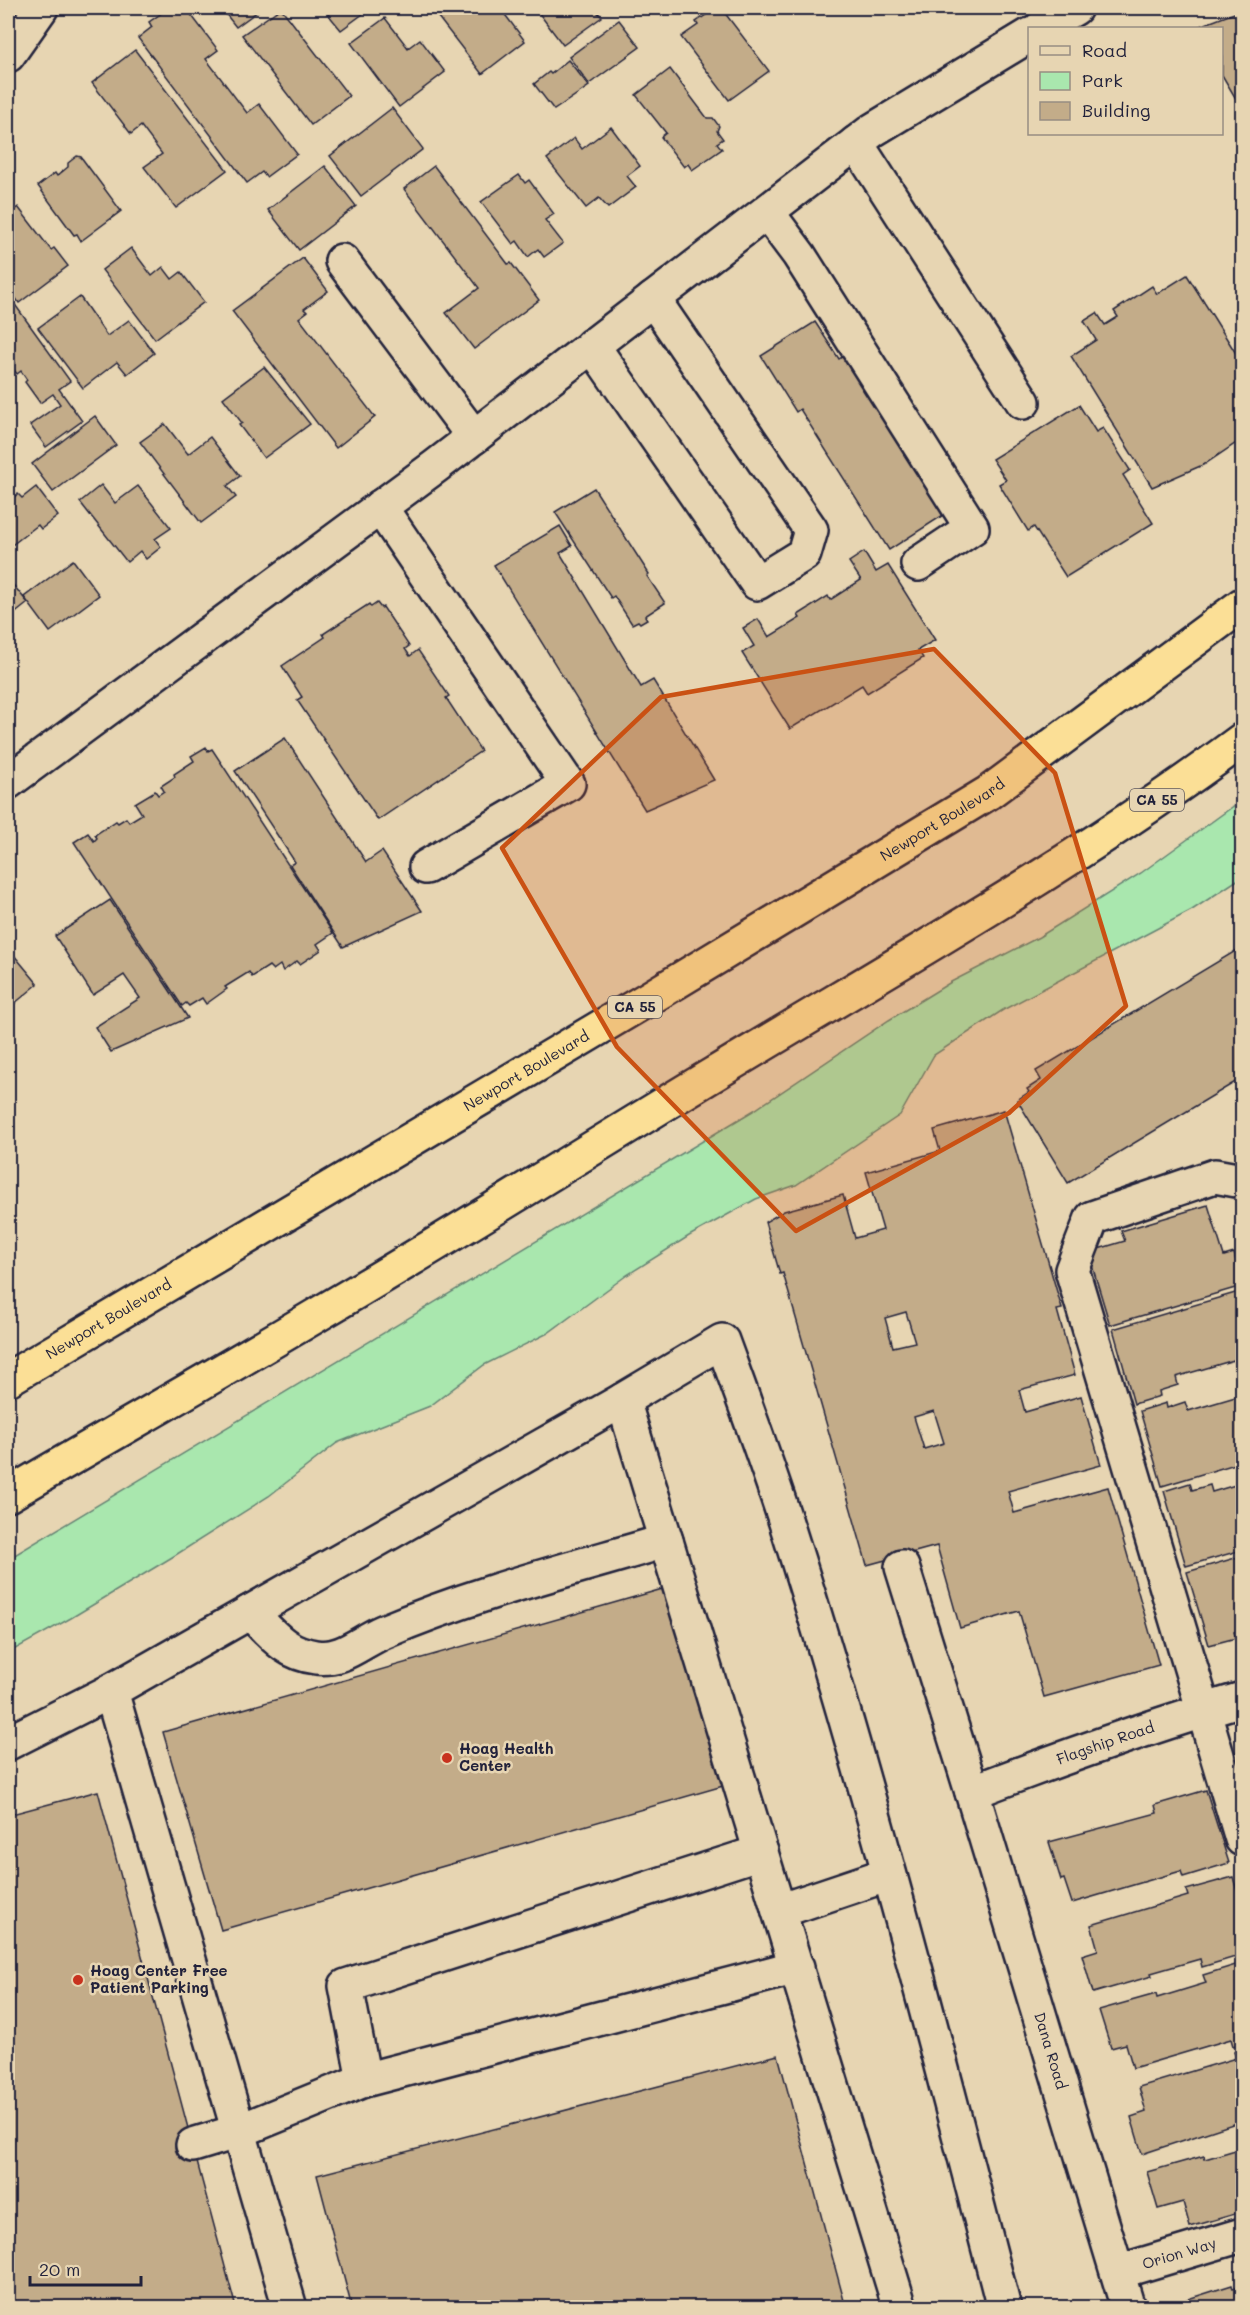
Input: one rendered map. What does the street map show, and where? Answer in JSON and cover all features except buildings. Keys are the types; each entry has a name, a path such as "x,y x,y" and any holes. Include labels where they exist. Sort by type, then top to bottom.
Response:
{"highway":[{"name":"Newport Boulevard","path":"8,1379 648,999 988,793 1242,605"},
{"name":"CA 55","path":"8,1495 324,1311 889,970 1070,858 1184,782 1242,740"}],"street":[{"path":"8,55 41,8"},
{"path":"1043,27 1075,8"},
{"path":"8,782 474,437 873,130 1028,36"},
{"path":"856,143 1023,402"},
{"path":"767,212 799,255 972,528 918,564"},
{"path":"342,261 474,437"},
{"path":"592,345 757,583 804,554 811,530 654,299"},
{"path":"380,507 568,784 426,867"},
{"path":"1242,1181 1215,1176 1092,1218 1072,1270 1242,1839"},
{"path":"8,1743 111,1691 623,1400 722,1341 789,1529 845,1718 889,1874 1004,2307"},
{"path":"623,1400 900,2307"},
{"path":"250,1612 288,1650 317,1658 345,1654 372,1637 436,1610 666,1541"},
{"name":"Dana Road","path":"902,1567 1128,2307"},
{"path":"111,1691 290,2307"},
{"name":"Flagship Road","path":"972,1792 1037,1767 1204,1710 1242,1700"},
{"path":"364,2080 346,1986 761,1852"},
{"path":"779,1911 889,1874"},
{"path":"193,2145 239,2131 364,2080 797,1967"},
{"name":"Orion Way","path":"1118,2272 1242,2235"}],"highlighted area":[{"path":"934,649 1055,773 1126,1006 1009,1113 796,1231 617,1047 502,848 661,697"}],"green space":[{"path":"1242,800 1242,877 1192,910 1003,1010 934,1055 900,1115 796,1185 756,1199 689,1236 627,1275 548,1333 484,1365 430,1406 337,1443 269,1496 71,1618 8,1653 8,1559 756,1109 889,1020 951,982 1039,937 1141,873"}],"place":[{"name":"Hoag Health Center","path":"447,1758"},
{"name":"Hoag Center Free Patient Parking","path":"78,1980"}]}
